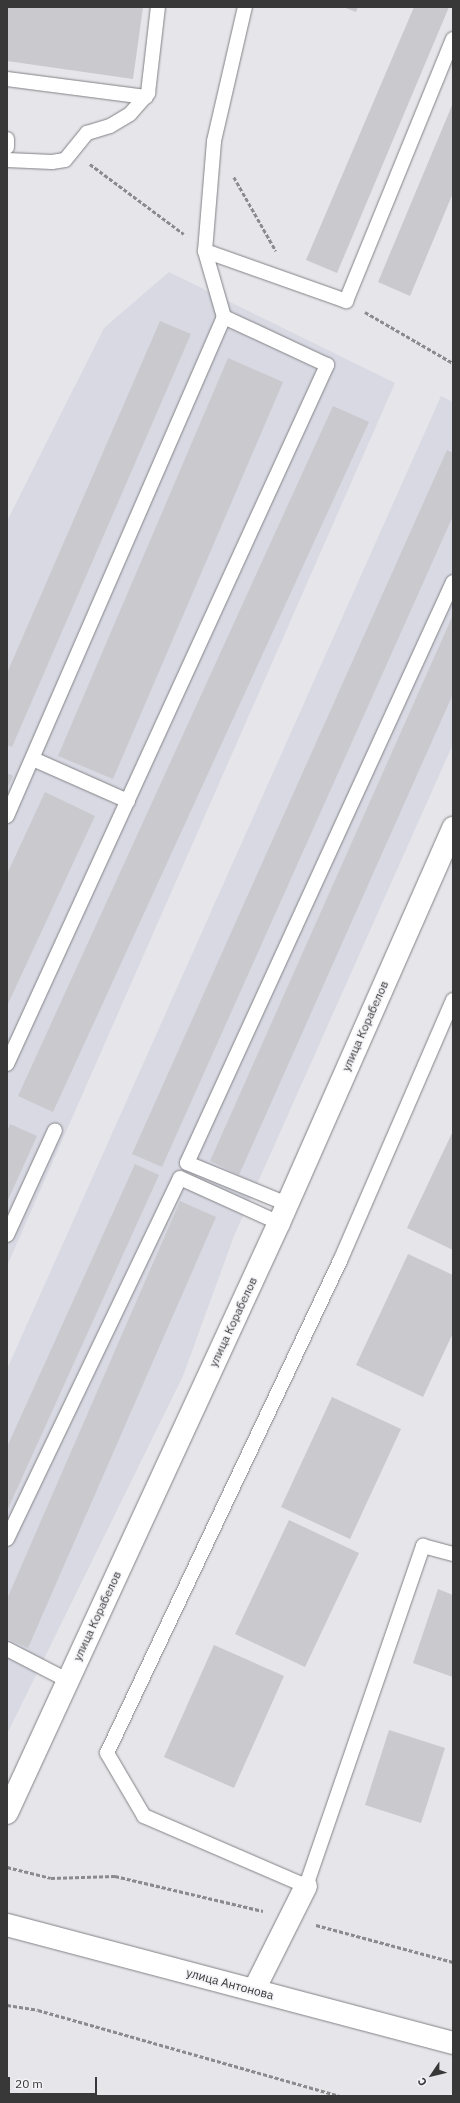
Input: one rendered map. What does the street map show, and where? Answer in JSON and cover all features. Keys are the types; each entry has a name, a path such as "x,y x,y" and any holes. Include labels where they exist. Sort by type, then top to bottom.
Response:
{"street":[{"name":"улица Корабелов","path":"7,1814 67,1680 283,1213 453,828"},
{"path":"254,1990 306,1886"},
{"name":"улица Антонова","path":"7,1925 453,2043"}],"lane":[{"path":"7,160 52,162 65,160 73,152 79,140 87,133 110,126 130,114 146,97 158,7"},
{"path":"7,816 224,317 205,251 214,141 245,7"},
{"path":"205,251 346,301 453,38"},
{"path":"7,78 146,97"},
{"path":"7,139 7,147"},
{"path":"7,1064 327,365 224,317"},
{"path":"283,1213 187,1163 453,582"},
{"path":"33,759 128,801"},
{"path":"453,1000 340,1261 107,1753 144,1816 306,1886 423,1546 453,1554"},
{"path":"7,1235 55,1130"},
{"path":"7,1539 180,1178 283,1213"},
{"path":"7,1649 67,1680"}],"path":[{"path":"214,141 294,283"},
{"path":"73,152 205,251"},
{"path":"346,301 453,363"},
{"path":"7,1867 51,1878 115,1876 290,1918 453,1962"},
{"path":"7,2005 38,2010 339,2096"}],"shaded area":[{"path":"169,272 395,383 7,1266 7,521 104,328"},
{"path":"441,396 453,402 453,744 234,1236 183,1376 7,1734 7,1369"}],"building":[{"path":"7,7 143,7 133,79 7,61"},
{"path":"343,7 358,7 356,12"},
{"path":"414,7 449,7 337,273 306,260"},
{"path":"453,103 453,193 410,296 378,282"},
{"path":"160,321 191,334 12,747 7,745 7,673"},
{"path":"228,358 283,382 113,779 58,756"},
{"path":"333,406 369,422 53,1112 18,1096"},
{"path":"447,450 453,453 453,516 162,1167 132,1154"},
{"path":"453,615 453,694 239,1175 210,1161"},
{"path":"7,773 13,776 7,789"},
{"path":"45,792 95,816 7,1006 7,874"},
{"path":"10,1124 37,1136 7,1202 7,1132"},
{"path":"453,1131 453,1250 407,1228"},
{"path":"135,1164 159,1175 7,1511 7,1447"},
{"path":"180,1201 216,1217 28,1648 7,1639 7,1599"},
{"path":"408,1254 453,1275 453,1333 423,1397 356,1365"},
{"path":"332,1397 401,1429 350,1539 281,1507"},
{"path":"289,1520 359,1553 305,1667 235,1634"},
{"path":"438,1589 453,1595 453,1677 413,1663"},
{"path":"214,1645 284,1676 234,1788 164,1757"},
{"path":"389,1730 445,1748 421,1823 365,1805"}]}
